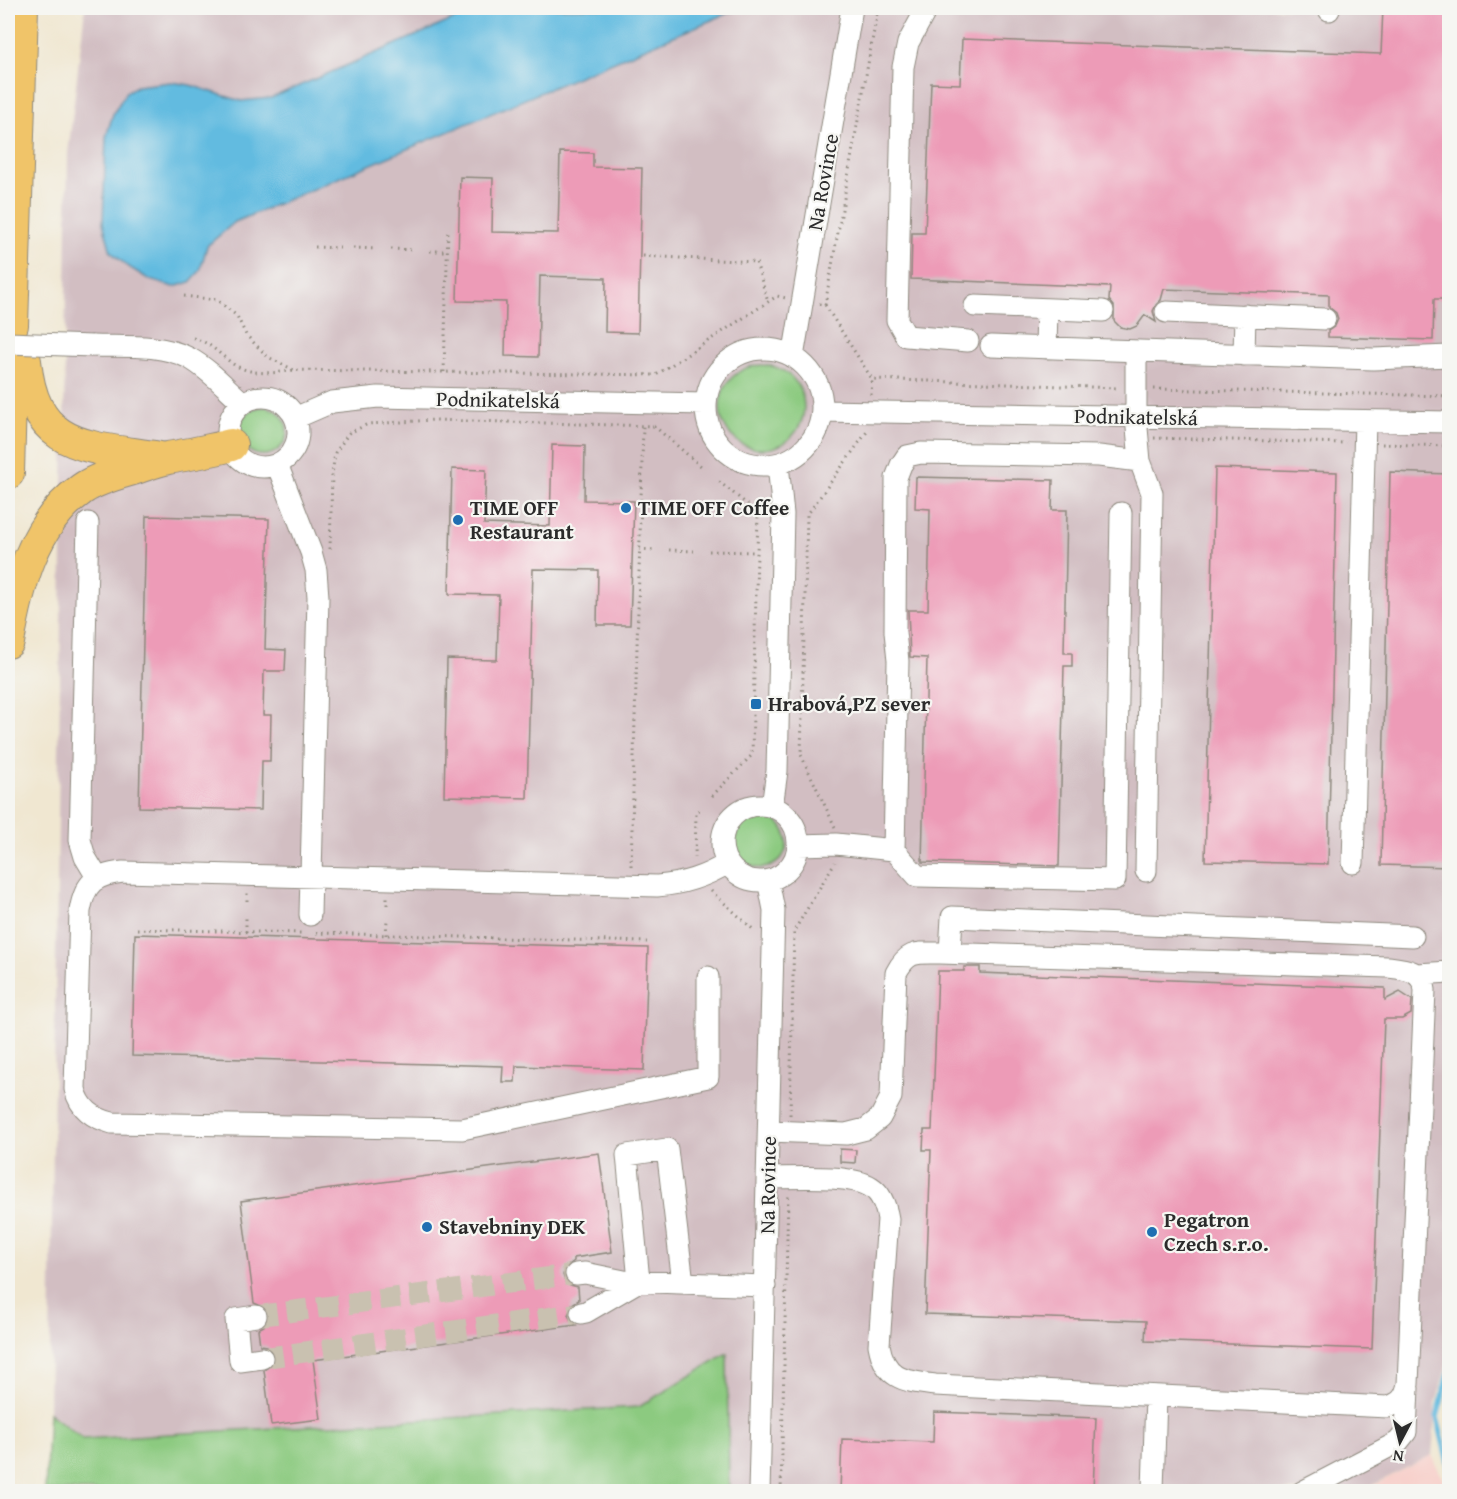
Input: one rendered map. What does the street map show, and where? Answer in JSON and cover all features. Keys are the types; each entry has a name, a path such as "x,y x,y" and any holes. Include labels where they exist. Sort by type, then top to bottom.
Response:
{"highway":[{"path":"8,473 15,343 14,248 22,8"},
{"path":"15,343 34,406 49,425 68,440 93,447 167,459"},
{"path":"8,642 14,608 29,558 59,508 82,488 110,476 167,459 191,456 231,446"}],"street":[{"name":"Na Rovince","path":"793,357 852,8"},
{"path":"927,8 908,43 903,67 897,320 906,336 968,341"},
{"path":"975,306 1103,311"},
{"path":"1046,348 1047,309"},
{"path":"1166,312 1325,319"},
{"path":"1244,355 1245,315"},
{"path":"15,343 156,348 172,351 188,357 203,367 243,403"},
{"path":"991,346 1373,359 1449,356"},
{"path":"761,349 778,351 793,357 806,367 821,395 820,423 809,445 789,460 778,464 764,466 737,459 725,451 710,430 705,404 713,379 720,368 745,352 761,349"},
{"path":"1136,352 1140,461 1152,493 1146,871"},
{"path":"263,397 273,398 290,409 295,418 298,428 297,439 286,458 277,464 256,466 245,462 231,446 228,427 231,417 243,403 263,397"},
{"name":"Podnikatelská","path":"295,418 332,402 378,397 705,404"},
{"name":"Podnikatelská","path":"822,411 1137,427 1365,421 1449,422"},
{"path":"1353,863 1365,421"},
{"path":"894,850 898,661 895,632 896,478 901,465 907,456 921,453 1099,456 1140,461"},
{"path":"277,464 316,570 318,597 310,927"},
{"path":"772,807 777,771 783,514 778,464"},
{"path":"798,844 836,844 894,850 917,876 1115,880 1121,513"},
{"path":"88,523 80,840 97,877"},
{"path":"760,805 783,812 791,821 798,844 789,867 780,875 768,880 756,880 745,878 735,871 723,852 722,841 724,830 738,812 760,805"},
{"path":"708,977 708,1077 462,1129 112,1123 99,1119 86,1110 78,1101 75,1089 80,911 89,885 97,877 123,872 657,886 676,885 697,879 728,862"},
{"name":"Na Rovince","path":"759,1491 765,1286 778,1178 779,1131 774,910 768,880"},
{"path":"950,953 952,917 1413,936"},
{"path":"779,1131 846,1134 866,1129 880,1118 891,1097 896,973 902,961 911,954 950,953 1388,967 1417,974 1425,990 1406,1432 1398,1442 1302,1491"},
{"path":"1417,974 1449,972"},
{"path":"639,1281 627,1155 666,1149 683,1283"},
{"path":"778,1178 849,1180 871,1186 884,1201 888,1219 879,1346 881,1358 895,1376 906,1381 935,1385 1388,1407 1403,1399 1408,1384"},
{"path":"576,1274 585,1273 624,1281 765,1286"},
{"path":"581,1313 639,1281"},
{"path":"256,1316 236,1318 240,1361 262,1358"},
{"path":"1154,1491 1156,1396"}],"path":[{"path":"816,303 825,305 878,8"},
{"path":"444,372 448,228"},
{"path":"315,247 340,248"},
{"path":"353,248 377,249"},
{"path":"391,249 415,250"},
{"path":"430,250 447,251"},
{"path":"643,256 756,262 768,302"},
{"path":"184,296 217,300 237,316 246,335 268,357 294,370 656,375 777,296 790,299"},
{"path":"656,375 656,382"},
{"path":"871,395 872,379"},
{"path":"653,426 654,416"},
{"path":"330,556 332,476 335,453 348,433 368,424 434,420 653,426 702,467"},
{"path":"837,830 801,755 807,515 869,430 869,422"},
{"path":"631,874 643,426"},
{"path":"1137,427 1364,444 1449,446"},
{"path":"712,796 752,755 758,513 717,480"},
{"path":"639,549 655,550"},
{"path":"669,550 694,551"},
{"path":"710,551 757,552"},
{"path":"698,866 695,861 695,851 696,813 699,810"},
{"path":"779,1131 794,931 836,860"},
{"path":"707,885 754,931 760,931"},
{"path":"246,916 246,932"},
{"path":"386,935 387,920"},
{"path":"137,929 246,932 310,927 386,935 647,942"},
{"path":"778,1178 781,1491"}],"shaded area":[{"path":"85,8 1449,8 1450,1353 1436,1403 1432,1455 1361,1491 729,1491 727,1354 639,1407 83,1439 49,1413 68,154"},
{"path":"1432,1455 1448,1491 1361,1492"}],"green space":[{"path":"762,365 785,372 797,384 804,407 797,430 785,442 762,449 739,442 727,430 720,407 727,384 739,372"},
{"path":"258,407 268,407 283,417 287,431 286,440 277,451 268,455 258,455 243,445 239,436 239,426 249,411"},
{"path":"761,816 771,818 779,824 785,832 787,842 785,852 779,860 771,866 761,868 751,866 743,860 737,852 735,842 737,832 743,824 751,818"},
{"path":"727,1353 729,1491 45,1491 49,1413 83,1439 639,1407"}],"water":[{"path":"480,8 740,8 235,222 207,246 200,271 190,282 174,287 150,280 127,266 111,252 103,223 106,137 113,114 126,92 137,86 171,82 190,85 241,101 271,98"}],"building":[{"path":"1383,8 1449,8 1449,299 1434,299 1433,340 1328,337 1328,331 1335,326 1338,319 1336,313 1329,307 1329,295 1164,289 1161,300 1153,311 1156,322 1145,315 1137,326 1130,329 1120,327 1114,321 1114,306 1109,300 1110,287 911,279 912,233 925,233 931,83 960,84 962,39 1381,54"},
{"path":"560,152 593,153 593,167 642,168 638,333 605,332 606,278 540,276 538,357 505,356 506,302 457,301 460,177 493,178 492,232 558,233"},
{"path":"552,445 585,446 584,500 634,501 630,625 597,625 598,570 533,569 527,798 444,796 447,659 497,660 499,595 449,594 452,469 486,470 484,524 550,526"},
{"path":"1215,468 1337,472 1328,864 1205,861"},
{"path":"1390,472 1449,474 1449,867 1381,865"},
{"path":"916,477 1053,480 1052,510 1067,510 1064,653 1072,653 1072,666 1064,666 1059,866 922,862 927,658 910,657 908,610 928,610 930,509 915,508"},
{"path":"146,516 269,519 265,649 286,650 285,671 264,671 263,715 271,715 270,761 262,761 261,810 139,807"},
{"path":"135,934 648,948 644,1070 516,1066 515,1082 502,1082 503,1066 132,1056"},
{"name":"Pegatron Czech s.r.o.","path":"964,967 980,967 980,973 1385,988 1385,1000 1400,992 1412,1000 1411,1014 1402,1019 1384,1019 1372,1349 1145,1341 1146,1321 925,1314 931,1150 923,1150 924,1130 932,1130 938,971 964,971"},
{"path":"840,1149 856,1150 855,1163 840,1162"},
{"name":"Stavebniny DEK","path":"599,1153 612,1252 574,1258 574,1261 565,1268 563,1275 565,1281 578,1287 579,1300 572,1304 568,1315 576,1325 313,1360 321,1419 271,1425 264,1370 274,1363 274,1356 267,1346 260,1345 258,1329 264,1326 269,1315 266,1308 254,1303 241,1201"},
{"path":"934,1412 1096,1418 1093,1491 840,1491 842,1439 933,1442"}],"waterway":[{"path":"1450,1370 1437,1417 1450,1471"}],"tunnel":[{"path":"256,1316 576,1274"},
{"path":"262,1358 581,1313"}],"place":[{"name":"TIME OFF Coffee","path":"626,508"},
{"name":"TIME OFF Restaurant","path":"458,520"},
{"name":"Hrabová,PZ sever","path":"756,704"},
{"name":"Stavebniny DEK","path":"427,1227"},
{"name":"Pegatron Czech s.r.o.","path":"1152,1232"}]}
